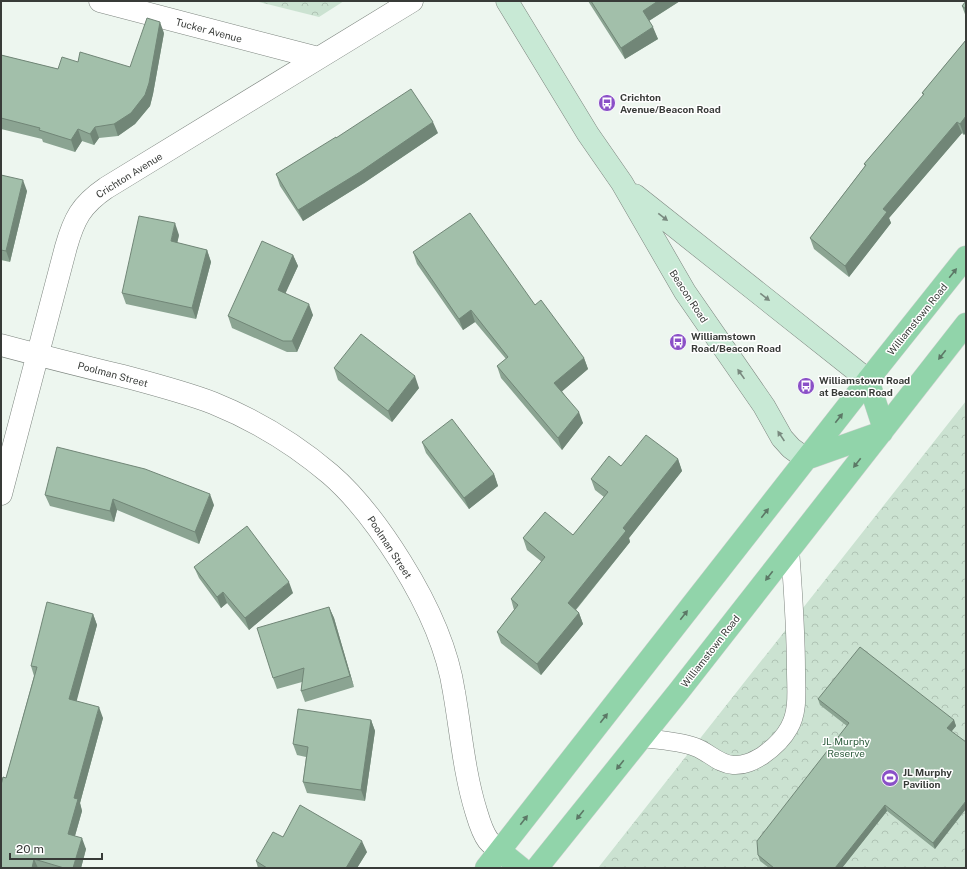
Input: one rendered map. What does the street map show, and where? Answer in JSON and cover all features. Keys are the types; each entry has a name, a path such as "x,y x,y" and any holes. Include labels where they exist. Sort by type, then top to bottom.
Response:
{"main road":[{"name":"Williamstown Road","path":"486,868 966,257"},
{"name":"Williamstown Road","path":"537,868 966,324"},
{"path":"806,460 883,430 868,380"},
{"name":"Poolman Street","path":"500,851 521,868"}],"street":[{"name":"Tucker Avenue","path":"100,1 318,58"},
{"name":"Crichton Avenue","path":"1,494 72,228 84,206 93,197 412,1"},
{"name":"Beacon Road","path":"507,1 584,129 622,183 685,292 764,406 782,438 791,448 806,460"},
{"name":"Beacon Road","path":"622,183 641,200 868,380"},
{"name":"Poolman Street","path":"1,345 161,387 212,403 256,423 293,446 330,474 363,508 385,536 431,615 446,655 454,689 464,764 474,805 488,839 500,851"}],"lane":[{"path":"641,738 696,747 718,760 733,765 748,763 757,758 768,751 786,734 794,717 796,692 796,632 790,549"}],"green space":[{"path":"255,1 344,1 319,17"},
{"name":"JL Murphy Reserve","path":"966,401 966,868 598,868"}],"building":[{"path":"591,1 658,1 643,11 653,27 621,48"},
{"path":"966,1 966,9 962,6"},
{"path":"147,18 160,22 149,83 145,95 131,113 114,124 95,127 90,134 78,129 71,140 39,130 40,128 1,118 1,55 58,69 62,57 78,62 80,52 130,67"},
{"path":"966,40 966,116 960,124 957,122 883,209 887,212 845,266 810,238 866,165 864,164 924,94 922,93"},
{"path":"411,89 433,122 360,172 298,210 276,174 336,138"},
{"path":"1,175 23,180 6,251 1,250"},
{"path":"470,213 535,305 541,300 584,358 554,383 579,412 558,438 497,366 508,357 471,310 459,319 413,252"},
{"path":"139,216 175,223 171,241 207,250 192,308 122,293"},
{"path":"262,241 293,255 278,290 309,304 292,341 283,341 228,316"},
{"path":"361,334 415,376 388,411 334,368"},
{"path":"452,419 494,474 464,498 422,442"},
{"path":"646,435 678,459 623,528 626,531 568,603 579,613 537,664 497,632 518,605 511,599 545,557 523,538 545,512 573,535 608,492 591,479 609,456 621,466"},
{"path":"57,447 145,469 210,494 195,532 113,499 110,511 45,495"},
{"path":"247,526 289,582 245,618 223,592 217,597 194,567"},
{"path":"47,602 93,614 69,699 99,707 74,798 78,799 68,834 82,838 73,868 64,868 34,859 32,868 1,868 1,785 3,777 6,778 37,667 31,666"},
{"path":"329,607 350,676 301,691 304,668 273,678 257,628"},
{"name":"JL Murphy Pavilion","path":"860,647 954,720 947,728 966,742 966,801 933,843 885,805 835,868 774,868 758,855 757,841 849,723 818,699"},
{"path":"298,709 371,720 361,790 303,782 308,747 293,744"},
{"path":"300,805 362,841 346,868 267,868 256,861 273,832 283,837"}],"place":[{"name":"Crichton Avenue/Beacon Road","path":"607,103"},
{"name":"Williamstown Road/Beacon Road","path":"678,342"},
{"name":"Williamstown Road at Beacon Road","path":"806,386"},
{"name":"JL Murphy Pavilion","path":"890,778"}]}
